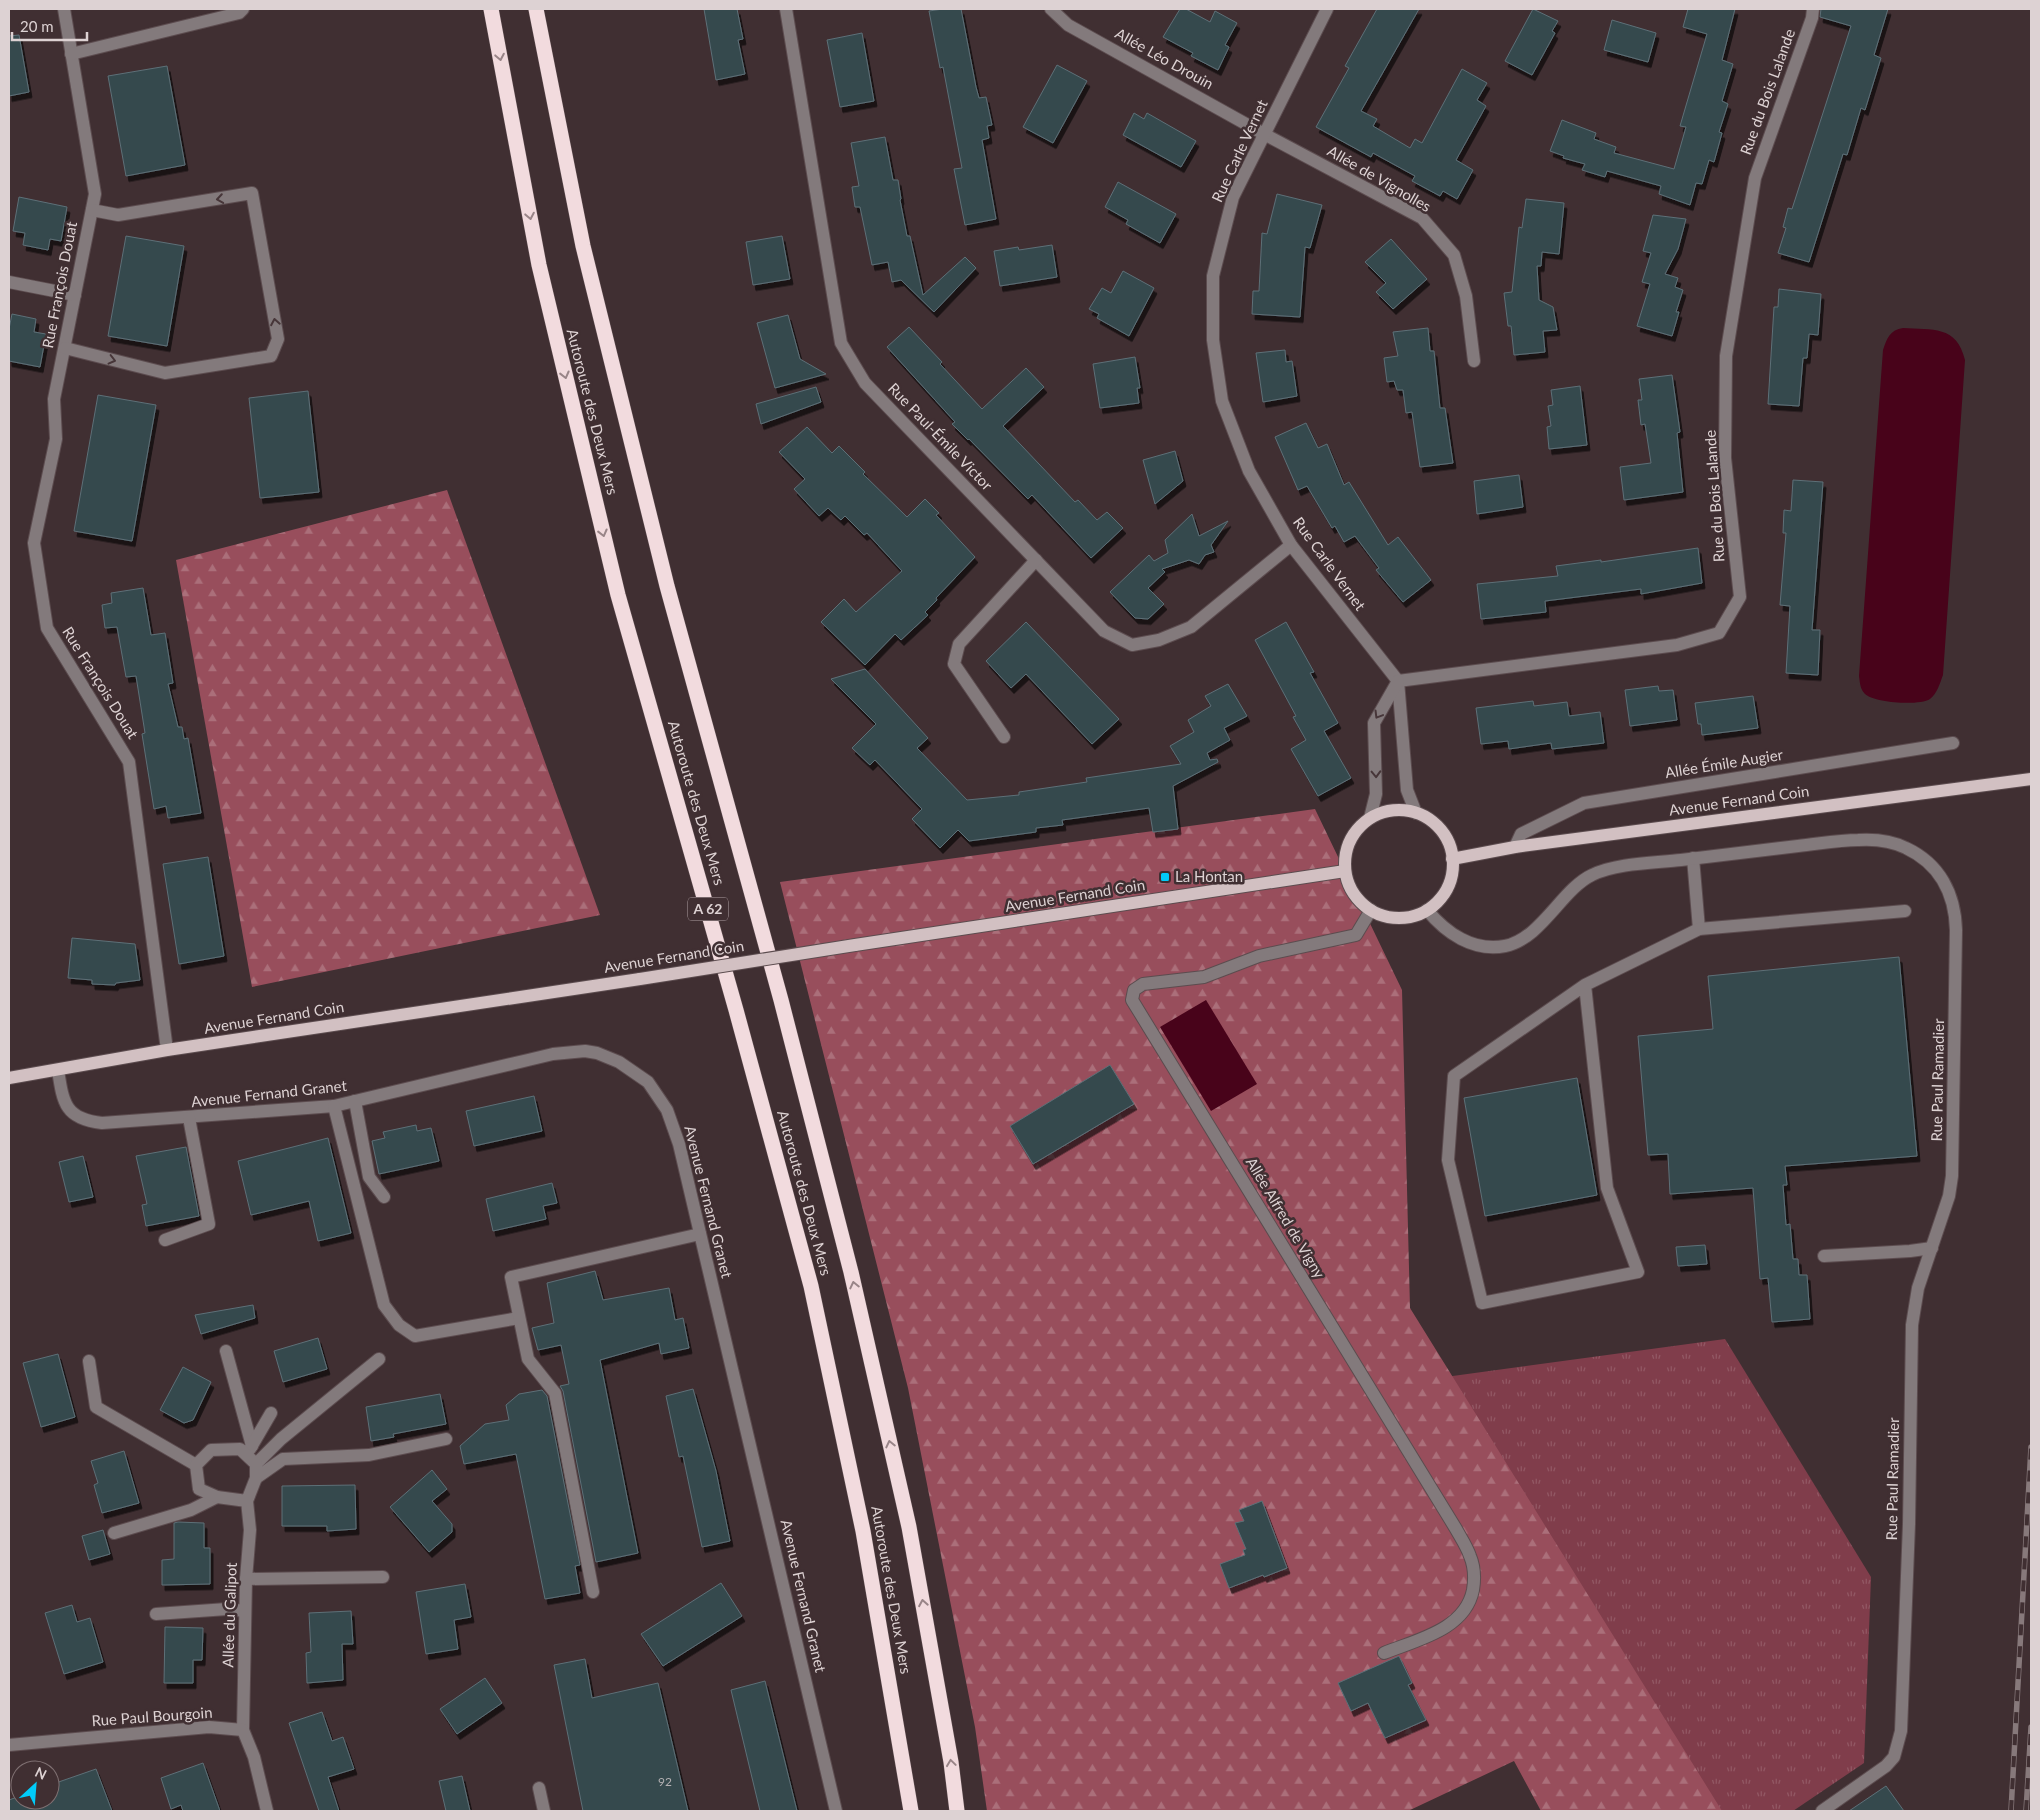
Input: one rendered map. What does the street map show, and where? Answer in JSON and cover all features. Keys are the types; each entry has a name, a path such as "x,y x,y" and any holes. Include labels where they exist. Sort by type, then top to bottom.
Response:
{"highway":[{"name":"Autoroute des Deux Mers","path":"491,9 539,265 618,595 736,1010 811,1286 863,1531 908,1782 911,1811"},
{"name":"Autoroute des Deux Mers","path":"536,9 583,246 665,576 781,1000 851,1272 909,1527 951,1762 957,1811"}],"main road":[{"name":"Avenue Fernand Coin","path":"1452,859 1514,848 2031,779"},
{"path":"1400,810 1416,813 1429,820 1441,830 1448,844 1452,859 1452,874 1447,888 1427,910 1405,917 1381,915 1371,910 1358,899 1349,886 1345,870 1345,855 1350,841 1358,828 1370,818 1384,812 1400,810"},
{"name":"Avenue Fernand Coin","path":"9,1078 167,1050 1345,870"}],"street":[{"name":"Rue François Douat","path":"64,9 95,194 54,399 56,440 34,543 47,628 129,762 167,1050"},
{"path":"71,54 239,13 243,9"},
{"name":"Rue Paul-Émile Victor","path":"786,9 841,343 865,383 1104,631 1132,645 1159,640 1191,627 1291,545"},
{"name":"Allée Léo Drouin","path":"1051,9 1068,25 1264,134"},
{"name":"Rue Carle Vernet","path":"1327,9 1233,197 1213,276 1213,340 1222,401 1249,471 1291,545 1398,681"},
{"name":"Rue du Bois Lalande","path":"1398,681 1677,644 1718,632 1740,597 1725,458 1726,356 1755,178 1812,18 1813,9"},
{"name":"Allée de Vignolles","path":"1264,134 1422,218 1454,255 1466,296 1474,361"},
{"path":"65,348 165,373 271,356 278,339 252,194 118,215 92,210"},
{"path":"9,282 75,295"},
{"path":"1004,737 954,664 958,644 1036,560"},
{"path":"1398,681 1407,790 1416,813"},
{"path":"1370,818 1376,794 1374,723 1398,681"},
{"name":"Allée Émile Augier","path":"1514,848 1521,834 1584,803 1953,743"},
{"name":"Rue Paul Ramadier","path":"1427,910 1438,924 1452,935 1481,946 1503,946 1518,942 1530,933 1579,884 1590,876 1606,870 1693,858 1858,840 1895,844 1914,852 1930,864 1944,880 1954,908 1956,930 1952,1176 1949,1196 1918,1288 1912,1326 1909,1524 1903,1714 1899,1741 1894,1757 1886,1766 1822,1811"},
{"path":"1693,858 1699,929"},
{"name":"Allée Alfred de Vigny","path":"1371,910 1356,935 1259,956 1204,977 1142,984 1134,990 1132,1000 1451,1521 1471,1557 1475,1576 1470,1601 1460,1617 1447,1627 1384,1653"},
{"path":"1586,985 1607,1188 1638,1272 1482,1303 1448,1160 1454,1076 1586,985 1699,929 1905,911"},
{"name":"Avenue Fernand Granet","path":"58,1070 65,1102 71,1112 83,1120 102,1123 334,1106 553,1054 585,1051 610,1058 648,1082 662,1101 679,1144 836,1811"},
{"path":"355,1101 369,1177 384,1198"},
{"path":"334,1106 384,1305 400,1325 415,1336 519,1318"},
{"path":"165,1240 209,1224 189,1118"},
{"path":"593,1592 555,1393 528,1359 511,1277 700,1234"},
{"path":"1824,1256 1932,1248"},
{"path":"226,1351 249,1450 256,1464 281,1439 379,1359"},
{"path":"89,1361 96,1407 196,1465"},
{"path":"249,1450 271,1413"},
{"path":"256,1478 283,1459 369,1455 446,1439"},
{"path":"196,1465 211,1450 249,1450"},
{"name":"Allée du Galipot","path":"243,1730 246,1579 250,1530 247,1501 256,1478 256,1464"},
{"path":"196,1465 199,1490 217,1497 247,1501"},
{"path":"114,1533 191,1510 217,1497"},
{"path":"246,1579 383,1577"},
{"path":"156,1614 227,1609 245,1610"},
{"name":"Rue Paul Bourgoin","path":"9,1745 209,1727 243,1730"},
{"path":"243,1730 254,1758 267,1811"},
{"path":"539,1788 544,1811"}],"green space":[{"path":"447,490 600,915 252,987 176,560"},
{"path":"1315,809 1402,990 1410,1308 1722,1811 1541,1811 1514,1761 1408,1811 987,1811 975,1727 908,1388 780,882"},
{"path":"1725,1339 1871,1577 1864,1763 1793,1811 1696,1811 1438,1378"}],"shaded area":[{"path":"1903,328 1933,330 1950,335 1961,349 1965,360 1943,675 1930,699 1907,703 1878,700 1870,697 1862,690 1859,676 1883,350 1890,335"},
{"path":"1206,1000 1257,1084 1211,1111 1160,1027"}],"building":[{"path":"704,9 737,9 743,39 738,40 745,74 716,80"},
{"path":"961,9 976,87 979,98 986,97 992,125 987,126 989,138 982,140 996,219 965,225 954,169 962,168 943,67 940,68 929,11"},
{"path":"1180,9 1186,9 1210,22 1215,11 1237,23 1225,45 1229,47 1218,70 1191,56 1193,53 1163,37"},
{"path":"1377,9 1419,9 1361,111 1377,119 1373,126 1410,148 1415,139 1422,143 1462,69 1487,83 1477,100 1486,106 1456,160 1473,170 1457,199 1443,191 1440,196 1412,181 1415,176 1373,153 1371,157 1316,127 1349,68 1345,66"},
{"path":"1533,9 1558,21 1552,31 1555,33 1532,75 1505,61"},
{"path":"1688,9 1735,9 1722,60 1733,64 1722,101 1728,104 1719,132 1722,133 1714,162 1709,160 1702,184 1696,183 1690,205 1659,194 1661,186 1607,171 1605,177 1582,170 1585,164 1563,158 1564,156 1550,151 1562,120 1596,133 1594,139 1616,147 1614,153 1674,169 1686,127 1680,126 1707,34 1683,27"},
{"path":"1821,9 1888,9 1874,55 1881,58 1865,110 1861,108 1847,155 1843,154 1809,262 1778,253 1786,228 1783,227 1788,208 1792,209 1851,26 1820,17"},
{"path":"1612,20 1656,33 1648,62 1604,50"},
{"path":"862,33 874,101 840,107 827,40"},
{"path":"19,35 29,92 9,96 9,36"},
{"path":"1057,65 1087,81 1053,143 1023,127"},
{"path":"167,66 185,165 126,176 108,76"},
{"path":"1134,113 1144,119 1147,113 1196,141 1181,167 1123,135"},
{"path":"885,137 893,180 898,180 907,236 910,236 923,295 965,257 976,268 934,312 901,280 892,282 888,262 872,265 860,207 855,207 852,187 859,186 851,143"},
{"path":"1118,182 1176,214 1160,243 1126,224 1128,220 1105,207"},
{"path":"1277,194 1322,205 1310,248 1305,247 1300,317 1252,314 1253,291 1259,291 1262,233 1267,234"},
{"path":"19,197 67,207 61,241 50,239 48,250 23,245 25,233 13,231"},
{"path":"1526,199 1564,203 1559,254 1542,252 1541,266 1537,266 1539,300 1553,307 1557,330 1543,331 1545,352 1514,355 1511,326 1508,326 1504,293 1512,292 1519,227 1522,228"},
{"path":"1653,215 1686,219 1678,249 1665,274 1678,278 1675,287 1683,290 1676,312 1679,312 1672,336 1637,326 1650,284 1642,282 1651,253 1643,251"},
{"path":"126,236 184,246 167,346 108,336"},
{"path":"782,236 790,279 753,285 746,242"},
{"path":"1391,239 1427,279 1393,309 1376,292 1386,283 1365,262"},
{"path":"1052,245 1057,277 1000,286 994,251 1018,247 1019,250"},
{"path":"1123,271 1154,288 1129,336 1097,318 1099,314 1089,309 1102,288 1111,293"},
{"path":"1779,289 1821,294 1818,335 1809,334 1807,358 1803,358 1799,406 1768,404 1774,307 1778,307"},
{"path":"12,314 36,319 34,332 46,334 40,367 9,361 9,329"},
{"path":"788,315 800,359 826,374 775,388 757,323"},
{"path":"909,327 982,409 1026,368 1044,387 1003,426 1075,502 1078,500 1097,520 1107,512 1123,528 1091,558 1032,495 1028,499 952,424 955,422 887,347"},
{"path":"1428,328 1430,351 1434,351 1440,408 1445,408 1453,463 1420,467 1412,412 1406,413 1403,390 1397,390 1394,381 1387,382 1384,358 1398,356 1393,332"},
{"path":"1285,350 1286,362 1292,361 1297,396 1263,402 1256,353"},
{"path":"1135,357 1140,388 1137,388 1139,403 1100,408 1093,364"},
{"path":"1672,375 1680,432 1677,433 1683,492 1624,500 1620,467 1651,463 1645,424 1641,425 1638,400 1642,400 1639,379"},
{"path":"1580,386 1587,445 1549,449 1547,427 1551,426 1548,406 1553,405 1551,390"},
{"path":"816,387 821,402 761,424 756,404"},
{"path":"308,391 319,492 260,498 249,398"},
{"path":"98,395 156,405 132,541 74,531"},
{"path":"1306,423 1318,448 1327,444 1344,485 1349,482 1388,545 1398,537 1431,580 1403,602 1376,570 1379,568 1355,536 1344,542 1335,526 1332,528 1307,486 1298,490 1275,437"},
{"path":"807,427 832,453 839,446 865,472 863,474 907,517 925,499 939,513 936,515 975,557 936,598 937,600 925,612 928,615 901,640 895,634 865,665 821,622 844,599 856,612 902,571 867,533 864,535 845,516 841,520 828,508 819,516 794,489 805,479 779,452"},
{"path":"1175,451 1183,481 1155,504 1143,460"},
{"path":"1519,475 1523,507 1477,514 1474,481"},
{"path":"1793,480 1823,482 1812,630 1820,630 1818,675 1786,673 1790,606 1780,605 1786,533 1783,533 1784,510 1791,511"},
{"path":"1192,514 1199,536 1228,521 1211,545 1214,552 1205,555 1199,564 1189,560 1162,569 1165,572 1148,588 1164,604 1148,619 1135,618 1110,592 1149,555 1154,561 1168,553 1165,540"},
{"path":"1698,548 1702,583 1641,594 1641,589 1545,601 1546,612 1481,619 1477,584 1558,576 1556,566 1601,560 1601,562"},
{"path":"143,588 151,635 165,633 173,683 168,684 178,727 182,727 184,739 188,738 201,813 168,818 166,806 154,809 142,734 145,733 136,676 126,677 117,627 105,628 102,605 112,603 111,593"},
{"path":"1026,622 1119,719 1092,744 1026,674 1011,688 986,661"},
{"path":"1286,622 1314,672 1310,673 1338,723 1324,731 1351,778 1318,796 1291,749 1306,740 1293,717 1296,716 1255,640"},
{"path":"865,669 928,738 917,748 967,800 1019,795 1019,792 1087,782 1086,778 1181,764 1170,746 1194,732 1188,720 1211,706 1205,696 1228,684 1247,716 1224,728 1230,740 1207,753 1210,760 1217,759 1218,762 1173,786 1178,829 1153,832 1149,808 1062,820 1063,825 1036,828 1036,832 969,841 958,830 940,848 912,819 922,809 875,760 870,765 852,748 876,724 831,679"},
{"path":"1658,686 1659,691 1673,690 1677,720 1630,726 1625,690"},
{"path":"1753,696 1758,728 1702,735 1701,724 1698,724 1695,703"},
{"path":"1533,701 1534,706 1567,702 1569,716 1600,712 1604,743 1552,749 1551,743 1509,749 1508,741 1481,744 1476,708"},
{"path":"208,857 224,956 179,964 163,864"},
{"path":"72,938 135,944 140,980 116,983 115,985 92,984 92,980 68,978"},
{"path":"1899,957 1917,1156 1785,1166 1787,1185 1783,1185 1786,1225 1790,1224 1793,1259 1798,1259 1799,1275 1807,1275 1810,1319 1772,1322 1768,1278 1760,1279 1753,1188 1670,1194 1668,1154 1648,1155 1638,1036 1713,1029 1708,976"},
{"path":"1110,1065 1134,1104 1033,1164 1010,1126"},
{"path":"1577,1078 1597,1195 1485,1216 1464,1098"},
{"path":"534,1096 542,1131 474,1146 466,1111"},
{"path":"416,1125 417,1131 431,1128 439,1161 379,1174 372,1141 385,1138 383,1132"},
{"path":"328,1138 351,1233 318,1241 309,1201 251,1215 238,1161"},
{"path":"186,1147 199,1216 146,1226 142,1205 147,1204 136,1156"},
{"path":"83,1156 93,1197 69,1202 59,1162"},
{"path":"552,1183 557,1203 543,1206 546,1219 493,1231 486,1199"},
{"path":"1705,1245 1707,1264 1678,1266 1676,1247"},
{"path":"595,1271 603,1300 669,1288 675,1320 683,1318 689,1348 661,1354 659,1343 600,1360 638,1553 596,1562 563,1391 560,1386 569,1384 561,1345 538,1350 532,1328 554,1323 547,1283"},
{"path":"253,1305 255,1318 201,1334 195,1315"},
{"path":"318,1338 327,1369 283,1382 274,1351"},
{"path":"58,1354 75,1417 41,1427 23,1363"},
{"path":"183,1367 211,1382 193,1420 184,1423 160,1410"},
{"path":"693,1389 716,1471 730,1541 702,1547 683,1456 679,1457 666,1396"},
{"path":"542,1390 547,1396 580,1565 575,1566 580,1593 545,1599 516,1454 464,1464 460,1446 485,1424 509,1420 506,1405 519,1394"},
{"path":"440,1394 446,1424 393,1434 394,1437 371,1441 366,1407"},
{"path":"124,1451 139,1503 102,1513 94,1485 98,1483 91,1461"},
{"path":"432,1470 447,1489 432,1501 452,1524 452,1532 429,1552 390,1507"},
{"path":"355,1485 356,1529 327,1531 327,1526 282,1526 282,1486"},
{"path":"1262,1501 1287,1568 1229,1588 1220,1564 1245,1555 1243,1550 1246,1549 1235,1523 1244,1521 1239,1510"},
{"path":"174,1523 204,1523 204,1548 210,1548 210,1584 162,1585 162,1560 174,1559"},
{"path":"103,1530 110,1554 89,1560 82,1536"},
{"path":"721,1583 742,1616 663,1666 641,1634"},
{"path":"465,1584 471,1617 454,1620 458,1649 426,1654 416,1592"},
{"path":"72,1605 77,1622 90,1618 103,1662 64,1674 45,1613"},
{"path":"351,1611 353,1644 342,1644 343,1680 307,1683 306,1653 311,1652 309,1613"},
{"path":"165,1627 203,1628 202,1660 193,1660 193,1683 164,1683"},
{"path":"1399,1656 1412,1683 1408,1685 1426,1720 1385,1738 1368,1703 1351,1711 1338,1683"},
{"path":"585,1659 592,1698 658,1683 688,1811 583,1811 554,1665"},
{"path":"485,1678 502,1703 457,1734 440,1709"},
{"path":"765,1681 797,1811 760,1811 731,1690"},
{"path":"322,1712 332,1741 343,1737 354,1769 328,1777 339,1811 319,1811 289,1723"},
{"path":"203,1763 220,1811 183,1811 181,1805 171,1809 161,1778"},
{"path":"96,1769 112,1811 9,1811 10,1800 10,1810 60,1810 60,1782"},
{"path":"462,1776 470,1811 446,1811 439,1781"},
{"path":"1886,1786 1904,1811 1849,1811"}],"railway":[{"path":"2011,1811 2031,1447"},
{"path":"2026,1811 2031,1727"}],"place":[{"name":"La Hontan","path":"1165,877"}]}
